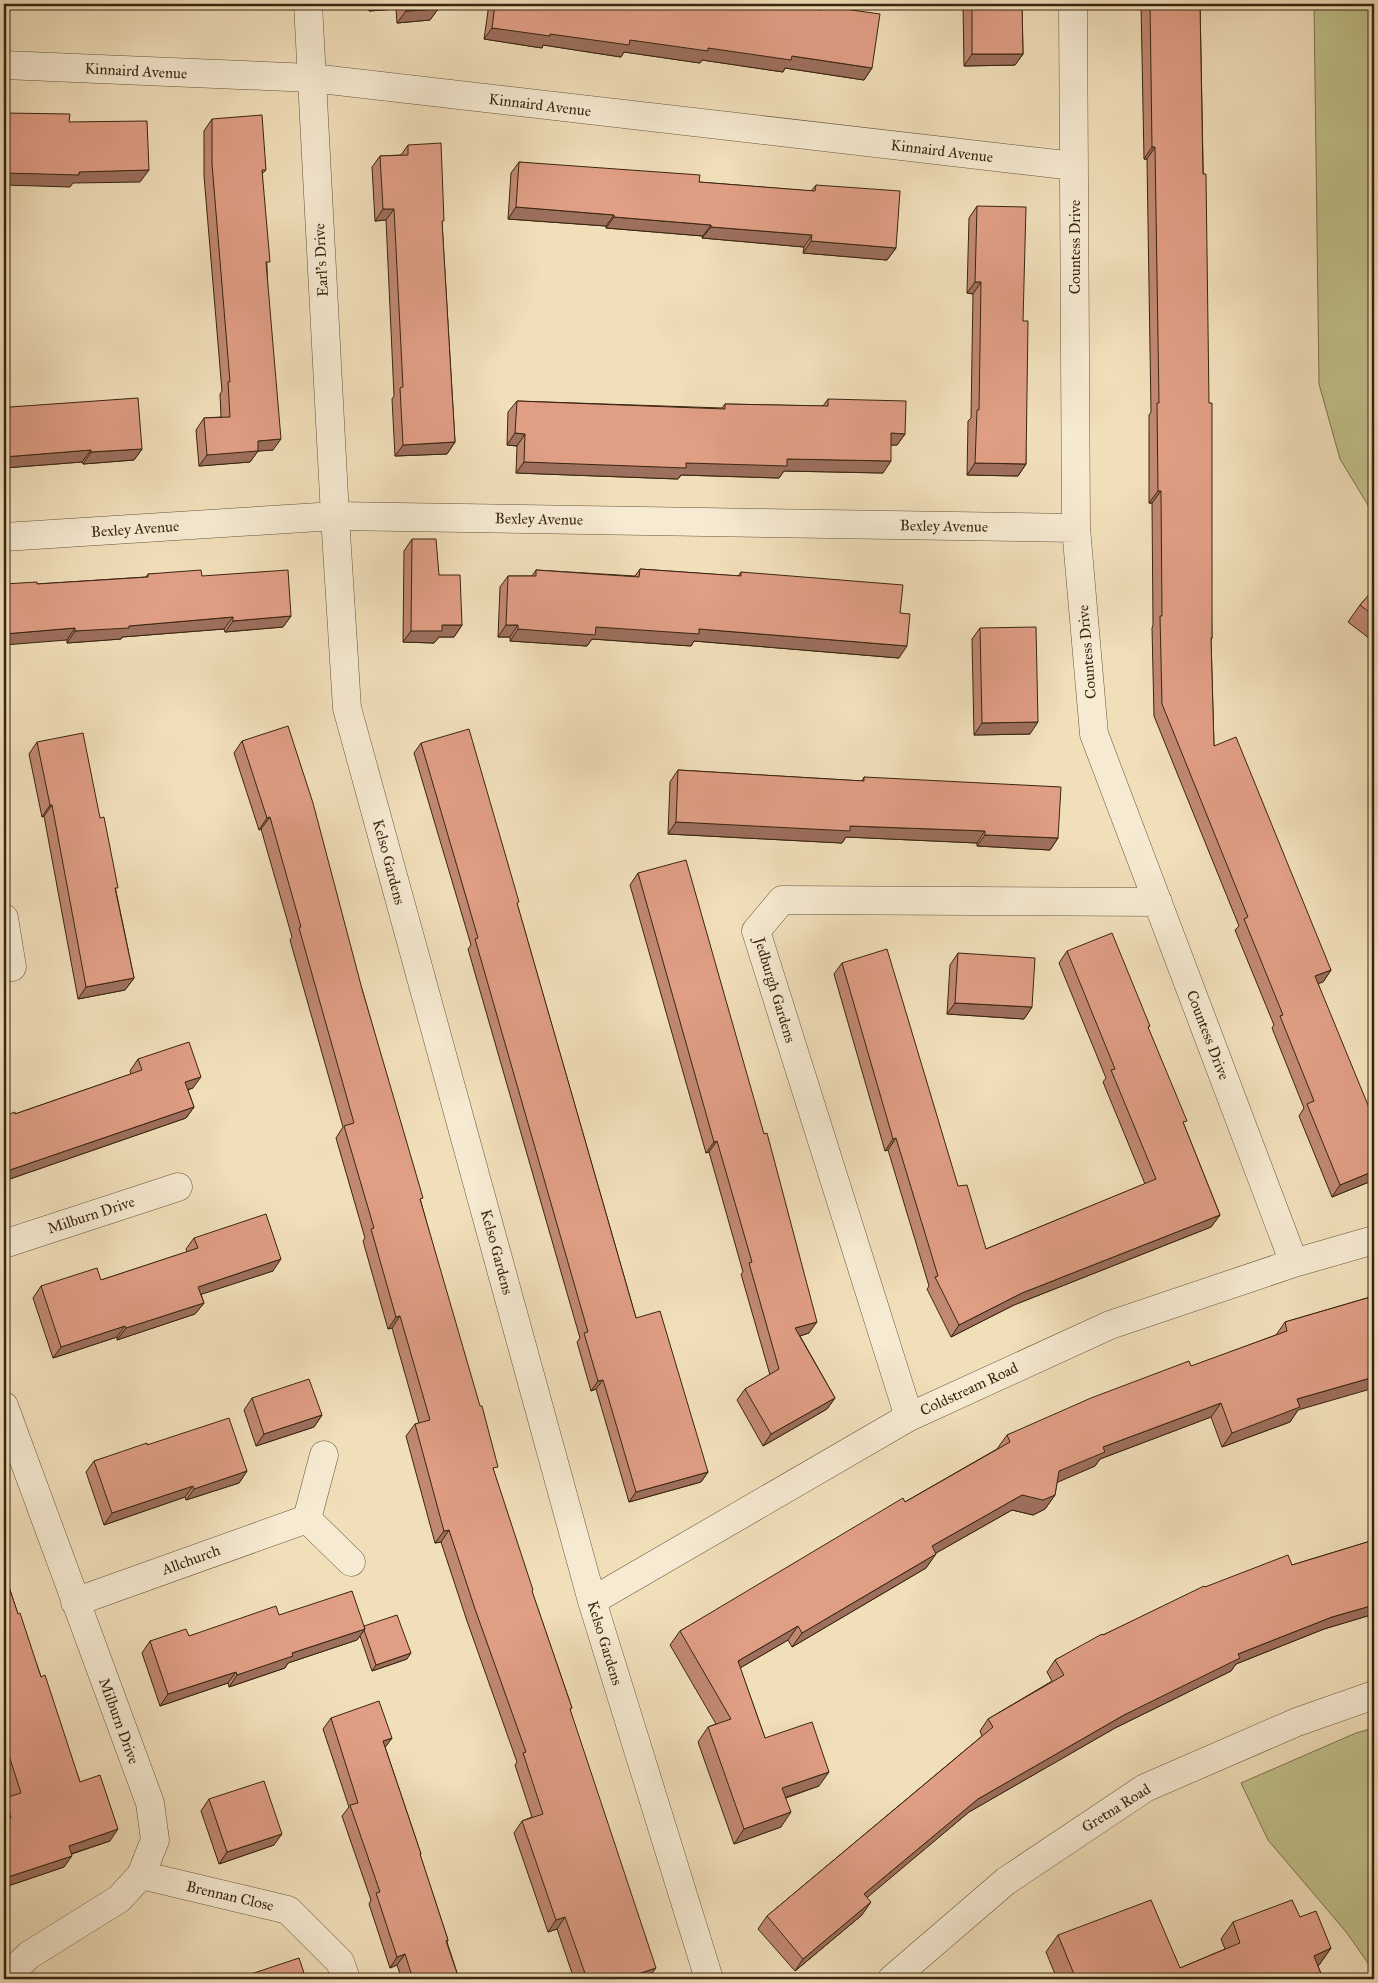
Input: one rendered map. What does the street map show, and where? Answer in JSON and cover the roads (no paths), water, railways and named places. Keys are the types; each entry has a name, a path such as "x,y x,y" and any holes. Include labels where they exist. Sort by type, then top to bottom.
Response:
{"street":[{"name":"Earl's Drive","path":"308,4 334,516"},
{"name":"Countess Drive","path":"1073,4 1076,528 1094,734 1294,1263"},
{"name":"Kinnaird Avenue","path":"4,65 312,78 1074,166"},
{"name":"Bexley Avenue","path":"4,537 334,516 1076,528"},
{"name":"Kelso Gardens","path":"334,516 347,708 592,1601 709,1979"},
{"name":"Jedburgh Gardens","path":"909,1417 756,931 782,900 1158,902"},
{"path":"4,918 12,967"},
{"name":"Milburn Drive","path":"4,1244 178,1187"},
{"name":"Coldstream Road","path":"592,1601 909,1417 1110,1325 1294,1263 1374,1240"},
{"name":"Milburn Drive","path":"4,1406 150,1803 155,1840 141,1875 119,1899 29,1955 4,1979"},
{"path":"324,1455 307,1519 351,1562"},
{"name":"Allchurch","path":"75,1602 307,1519"},
{"name":"Gretna Road","path":"892,1979 1006,1881 1146,1788 1297,1722 1374,1695"},
{"name":"Brennan Close","path":"141,1875 288,1910 340,1962 346,1979"}]}
